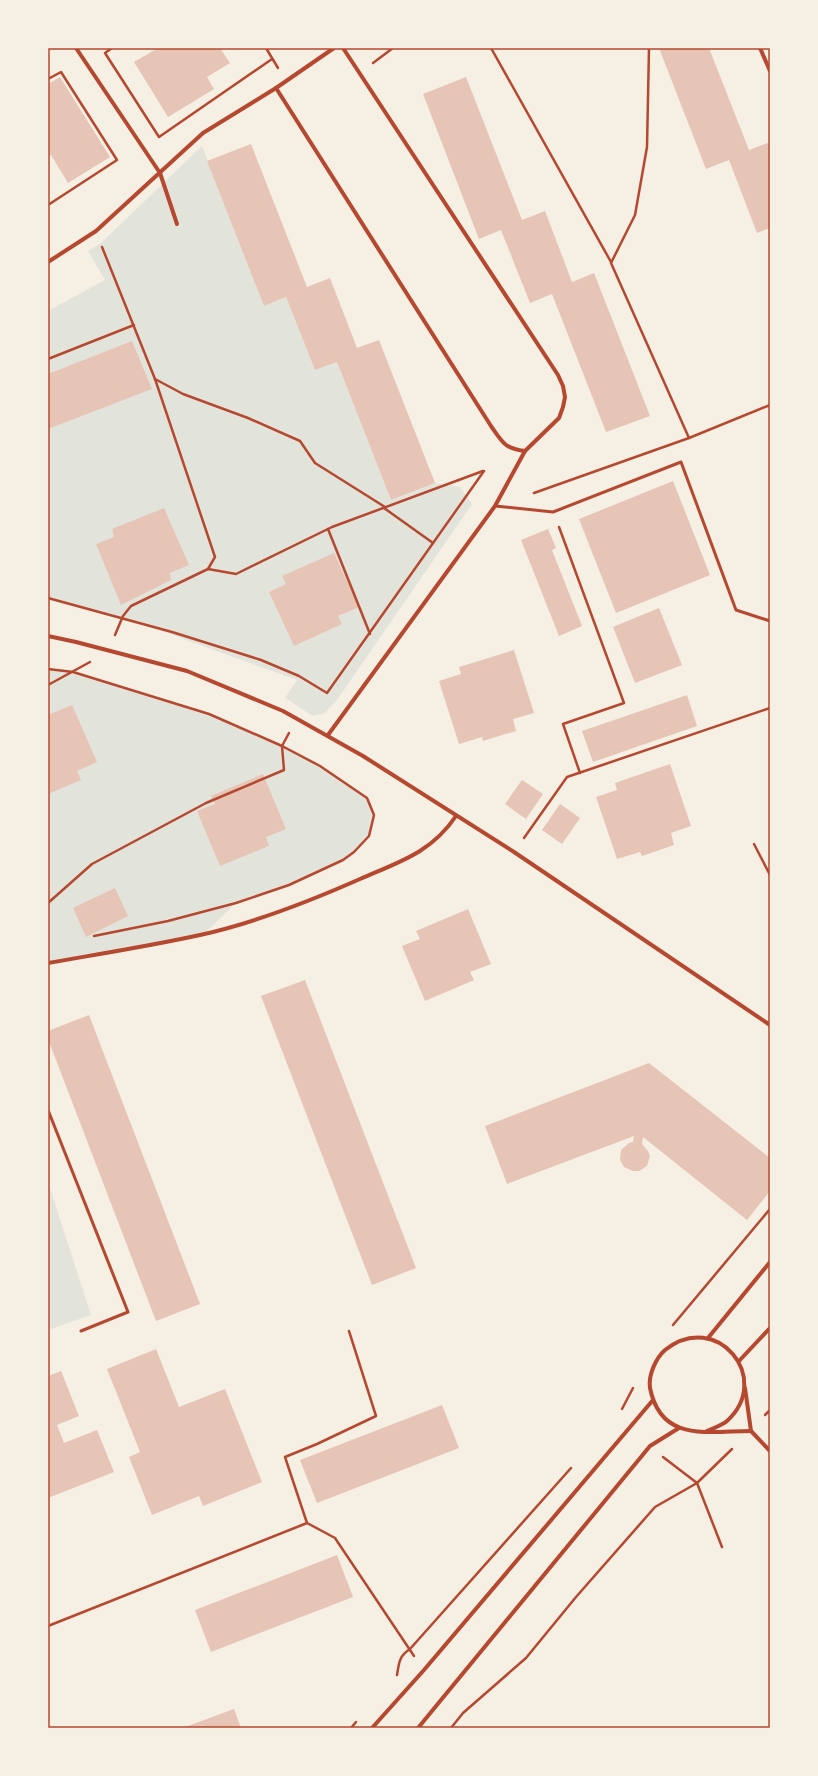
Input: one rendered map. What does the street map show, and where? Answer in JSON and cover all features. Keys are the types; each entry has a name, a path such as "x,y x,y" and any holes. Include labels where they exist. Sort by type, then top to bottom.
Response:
{"street":[{"path":"76,48 160,173 177,224"},
{"path":"48,262 96,231 203,133 276,88 334,48"},
{"path":"328,736 495,506 525,451 559,418 565,397 563,386 558,375 343,48"},
{"path":"760,48 770,71"},
{"path":"276,88 491,426 506,446 514,450 525,451"},
{"path":"48,636 109,650 187,671 283,711 298,719 328,736 514,852 770,1025"},
{"path":"48,963 201,935 288,909 424,850 446,831 456,816"},
{"path":"708,1338 770,1262"},
{"path":"739,1361 770,1328"},
{"path":"751,1431 692,1432 679,1428 668,1422 658,1412 652,1400 649,1384 653,1367 662,1353 675,1342 691,1337 708,1338 720,1342 731,1351 739,1361 745,1383 747,1410 751,1431 770,1452"},
{"path":"705,1432 726,1422 740,1405 745,1383"},
{"path":"372,1728 424,1670 652,1400"},
{"path":"418,1728 650,1446 679,1428"}],"lane":[{"path":"495,506 553,512 681,462 736,610 770,621"},
{"path":"48,1110 128,1312 81,1331"}],"path":[{"path":"112,48 104,53 159,137 272,59"},
{"path":"266,48 286,80"},
{"path":"359,72 393,48"},
{"path":"491,48 611,263 689,438"},
{"path":"611,263 635,215 646,154 649,48"},
{"path":"48,79 61,72 117,160 48,204"},
{"path":"101,243 155,379 214,557 208,569"},
{"path":"48,359 134,325"},
{"path":"155,379 183,394 248,418 300,441 315,463 384,507 433,544"},
{"path":"530,493 538,492 689,438 770,406"},
{"path":"48,598 122,618 172,632 261,660 299,676 327,693 484,471 328,529 236,574 208,569 131,606 122,618 109,650 48,685"},
{"path":"553,512 624,703 563,724 580,773"},
{"path":"328,529 370,634"},
{"path":"48,669 73,672 209,714 282,746 320,766 366,798 374,815 369,836 354,852 343,860 289,885 236,903 168,921 93,937"},
{"path":"514,852 568,778 770,708"},
{"path":"48,903 92,864 206,803 284,770 282,746 298,719"},
{"path":"754,844 770,875"},
{"path":"668,1331 770,1209"},
{"path":"349,1330 376,1416 317,1444 285,1457 307,1523 335,1538 424,1670"},
{"path":"620,1414 634,1385"},
{"path":"392,1680 397,1674 398,1662 404,1653 410,1649 573,1466"},
{"path":"451,1728 463,1713 526,1658 576,1597 655,1507 697,1483 722,1547"},
{"path":"48,1626 307,1523"},
{"path":"351,1728 361,1716"}],"shaded area":[{"path":"202,146 264,306 286,297 315,370 337,362 391,500 435,483 460,487 472,504 337,700 325,713 313,716 285,698 297,680 153,628 48,599 48,311 105,280 88,251 101,243"},
{"path":"48,669 73,672 209,714 282,746 320,766 367,798 374,815 369,836 354,852 343,860 289,885 236,903 204,934 48,963"},
{"path":"48,1182 91,1315 48,1330"}],"building":[{"path":"158,48 220,48 230,63 207,77 214,89 168,117 134,62"},
{"path":"659,48 709,48 749,150 770,142 770,228 757,233 729,160 706,169"},
{"path":"60,77 110,157 68,183 51,155 48,156 48,84"},
{"path":"466,77 522,220 545,211 572,282 594,273 650,416 606,432 552,294 530,303 501,230 479,239 423,94"},
{"path":"251,144 307,287 330,278 357,348 379,340 435,483 391,500 337,362 315,370 286,297 264,306 207,161"},
{"path":"132,341 152,389 48,429 48,374"},
{"path":"673,481 710,575 616,613 579,519"},
{"path":"164,508 189,565 170,573 171,580 121,605 96,544 114,537 112,529"},
{"path":"548,529 556,548 552,550 582,626 559,636 521,540"},
{"path":"334,553 359,607 338,616 342,624 294,646 269,592 286,584 282,576"},
{"path":"659,608 682,665 635,683 613,627"},
{"path":"514,650 534,713 513,719 516,731 483,741 482,737 459,744 439,681 461,674 459,667"},
{"path":"687,695 697,726 593,762 582,731"},
{"path":"72,705 97,762 77,771 81,780 48,794 48,715"},
{"path":"670,764 691,826 671,833 674,845 642,856 640,852 617,859 596,797 617,790 615,783"},
{"path":"263,774 286,829 266,837 269,846 220,866 197,811 215,804 211,796"},
{"path":"522,780 543,794 526,819 505,804"},
{"path":"560,804 580,818 562,844 542,830"},
{"path":"115,888 128,916 86,937 73,908"},
{"path":"468,909 491,964 470,972 474,980 425,1001 402,946 420,939 416,931"},
{"path":"305,980 416,1268 372,1285 261,996"},
{"path":"89,1015 200,1304 156,1321 48,1039 48,1031"},
{"path":"649,1063 770,1158 770,1191 747,1220 643,1137 642,1144 650,1156 647,1166 639,1171 633,1171 624,1167 620,1160 621,1150 629,1143 633,1142 634,1136 507,1184 485,1126"},
{"path":"156,1349 179,1407 225,1389 262,1482 203,1506 199,1496 152,1515 129,1457 140,1452 107,1369"},
{"path":"61,1371 79,1416 57,1425 64,1443 97,1430 114,1472 48,1498 48,1376"},
{"path":"442,1405 459,1448 317,1503 300,1460"},
{"path":"337,1555 353,1597 211,1652 195,1610"},
{"path":"234,1709 241,1728 182,1728 196,1723"}]}
